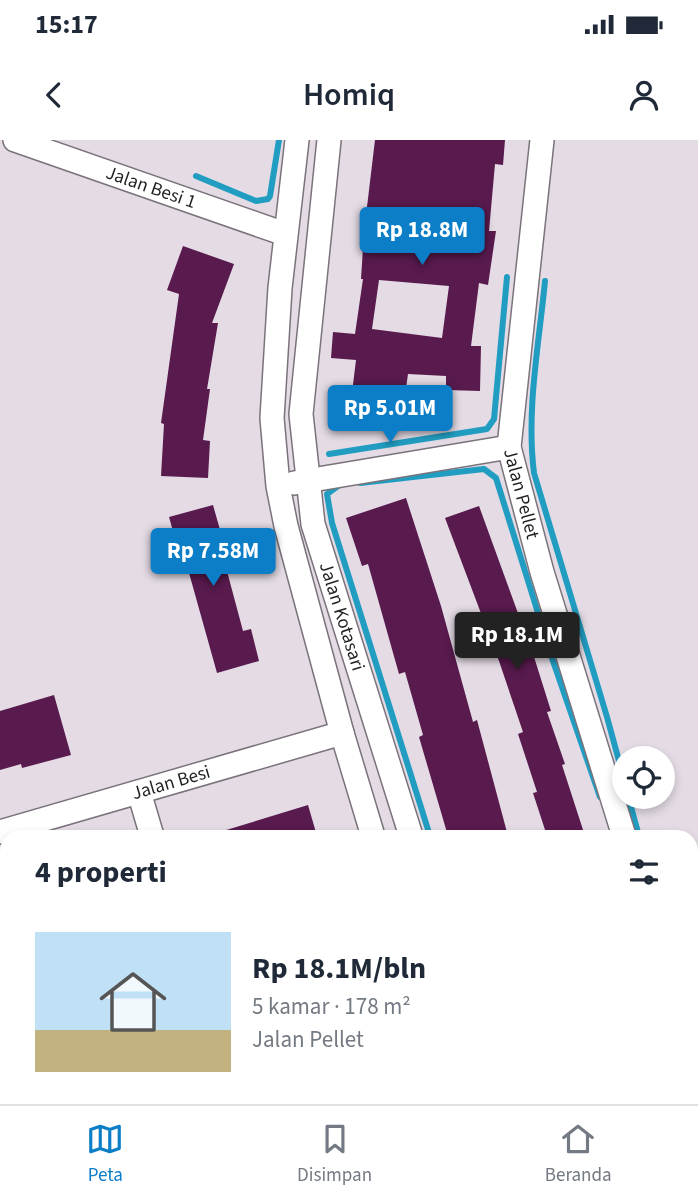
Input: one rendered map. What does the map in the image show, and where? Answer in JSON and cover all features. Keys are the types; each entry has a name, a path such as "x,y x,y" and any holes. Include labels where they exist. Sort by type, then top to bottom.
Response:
{"street":[{"name":"Jalan Besi 1","path":"15,140 285,234"},
{"name":"Jalan Kotasari","path":"297,140 279,288 272,418 278,486 286,526 342,733 371,830"},
{"name":"Jalan Kotasari","path":"329,140 301,414 307,481 313,524 409,830"},
{"name":"Jalan Pellet","path":"542,140 509,447 542,572 622,830"},
{"path":"278,486 509,447"},
{"name":"Jalan Besi","path":"7,830 342,733"},
{"path":"139,792 150,830"}],"building":[{"path":"375,140 505,140 503,165 495,164 489,231 496,231 488,285 479,283 471,346 481,346 480,391 446,390 446,376 408,374 403,410 351,401 356,360 331,358 333,332 355,334 363,279 364,232","holes":["379,280 449,286 442,338 372,329"]},
{"path":"183,246 234,264 212,323 218,323 207,389 210,389 203,440 210,441 208,478 161,476 164,424 161,423 179,294 167,290"},
{"path":"406,498 441,606 473,722 477,720 506,830 446,830 419,737 423,735 405,672 399,674 368,564 362,566 346,518"},
{"path":"213,505 224,544 220,545 243,631 251,629 259,661 217,673 184,555 180,556 169,517"},
{"path":"479,506 535,660 551,711 547,712 583,830 545,830 533,793 537,792 518,734 523,732 445,518"},
{"path":"54,695 71,755 22,768 21,764 0,770 0,711"},
{"path":"308,805 315,830 226,830"}],"waterway":[{"path":"196,176 256,201 268,199 279,140"},
{"path":"329,454 487,429 494,419 507,277"},
{"path":"545,281 532,401 534,473 615,746"},
{"path":"360,483 484,469 496,478 553,661 600,797"},
{"path":"338,486 327,494 332,523 428,830"},
{"path":"632,809 637,830"}]}
